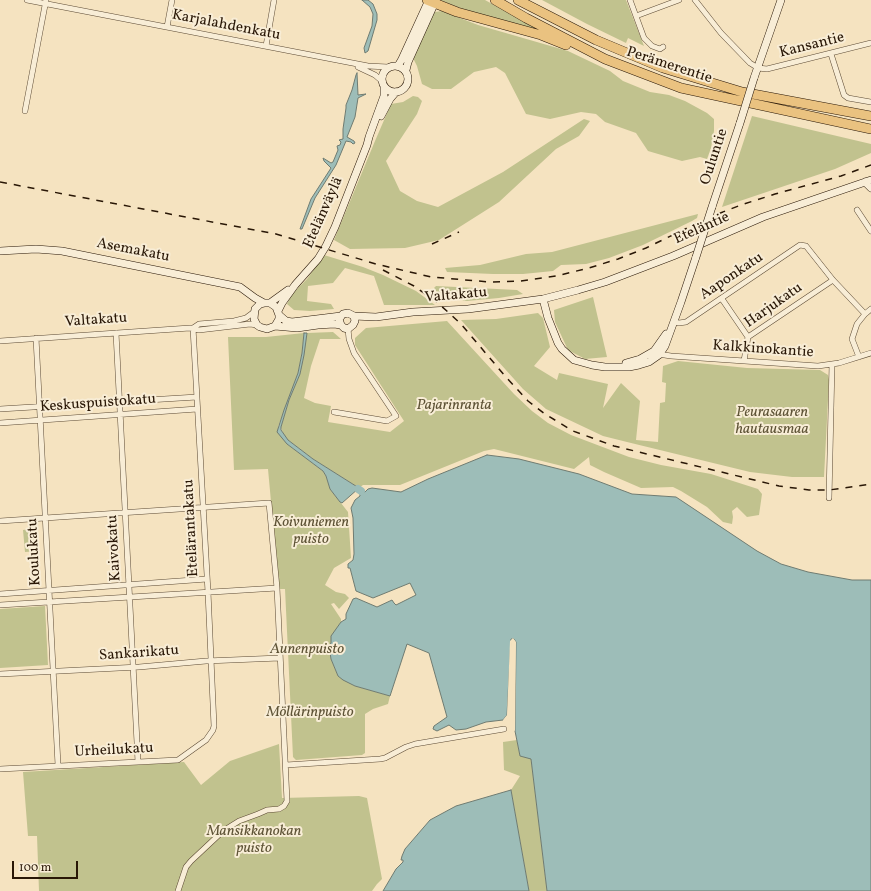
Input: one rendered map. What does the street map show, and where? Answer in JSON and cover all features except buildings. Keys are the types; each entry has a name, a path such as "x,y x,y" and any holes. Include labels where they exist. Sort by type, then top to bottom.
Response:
{"highway":[{"name":"Perämerentie","path":"494,0 605,59 688,90 871,129"},
{"name":"Perämerentie","path":"518,0 596,40 663,68 742,92 871,116"},
{"path":"431,1 457,12 541,35 594,57 605,59"}],"main road":[{"name":"Ouluntie","path":"656,353 665,346 674,322 781,0"},
{"path":"398,66 431,1"},
{"path":"406,70 398,66 388,67 382,76 383,84 390,91 396,92 404,89 407,84 409,79 406,70 408,62 431,1"},
{"name":"Etelänväylä","path":"279,313 282,303 295,285 318,259 335,227 367,145 384,96 383,84"},
{"name":"Etelänväylä","path":"367,145 390,99 396,92"},
{"path":"868,181 871,188"},
{"name":"Eteläntie","path":"543,299 605,282 673,256 763,217 868,181"},
{"name":"Asemakatu","path":"0,251 36,249 69,252 240,287 255,298 267,303"},
{"name":"Etelänväylä","path":"267,303 295,285"},
{"path":"255,298 254,319 257,325 264,329 275,326 279,319 279,313"},
{"path":"543,299 548,318 558,343 567,355 574,360 605,367 629,367 649,362 656,353"},
{"name":"Valtakatu","path":"354,316 370,317 413,312 468,309 543,299"},
{"path":"255,309 267,303 274,305 286,321 292,322 341,316 348,313 354,316 355,321 347,326 339,322 341,316"},
{"name":"Valtakatu","path":"275,326 297,328 318,325 347,326 370,317"}],"street":[{"name":"Karjalahdenkatu","path":"26,0 45,2 350,63 388,67"},
{"path":"167,27 172,0"},
{"path":"266,46 274,0"},
{"path":"630,0 642,35 648,43 658,49 663,47"},
{"path":"636,16 679,0"},
{"path":"695,0 721,33 750,63 758,68"},
{"path":"25,111 45,2"},
{"name":"Kansantie","path":"758,68 767,70 871,43"},
{"path":"831,54 844,95 848,98 871,102"},
{"name":"Karjalahdenkatu","path":"350,63 375,75 383,84"},
{"path":"857,210 871,231"},
{"name":"Aaponkatu","path":"674,322 686,322 800,245 806,246 833,280"},
{"path":"833,280 864,314"},
{"name":"Harjukatu","path":"744,362 748,337 833,280"},
{"path":"722,299 748,337"},
{"name":"Valtakatu","path":"193,328 199,324 234,321 246,318 255,309"},
{"path":"859,357 852,339 857,324 864,314 871,309"},
{"name":"Valtakatu","path":"0,340 193,328 199,330 250,324 257,325"},
{"path":"334,412 387,421 396,416 354,353 349,339 347,326"},
{"name":"Etelärantakatu","path":"193,328 214,726"},
{"name":"Kaivokatu","path":"116,333 138,762"},
{"name":"Koulukatu","path":"36,338 58,766"},
{"name":"Kalkkinokantie","path":"656,353 744,362 818,366 839,363 871,353"},
{"path":"829,498 832,364"},
{"name":"Keskuspuistokatu","path":"0,409 197,397"},
{"name":"Keskuspuistokatu","path":"0,423 197,410"},
{"path":"0,521 270,503 277,588 287,801 284,806 279,809 267,810 239,821 224,831 191,860 186,867 178,891"},
{"path":"0,594 207,580"},
{"path":"0,605 277,588"},
{"name":"Sankarikatu","path":"0,674 280,658"},
{"name":"Urheilukatu","path":"0,769 178,760 206,740 210,736 214,726"},
{"path":"286,765 380,759 415,744 504,729"}],"green space":[{"path":"440,0 485,0 544,33 482,17"},
{"path":"542,0 626,0 644,46 628,38 626,43"},
{"path":"442,11 478,25 568,51 610,71 623,81 650,92 669,95 685,101 707,113 714,119 714,131 711,148 707,159 700,157 682,161 648,151 636,133 605,122 596,114 581,112 550,119 526,114 505,73 496,67 474,72 451,89 432,89 422,84 413,58 432,15 435,12"},
{"path":"413,96 418,97 422,101 417,114 386,161 400,191 417,201 438,207 503,172 584,119 590,121 579,136 556,149 499,202 439,240 405,248 350,249 334,240 391,104 403,102"},
{"path":"752,116 871,144 871,153 835,169 722,207"},
{"path":"698,214 697,218 692,221 643,245 609,258 586,264 561,265 553,271 523,274 447,272 445,268 480,265 526,254 552,252"},
{"path":"324,255 383,275 416,291 435,305 384,305 374,276 345,268 333,283 308,286 307,301 331,304 334,309 310,311 294,310 287,304 292,294 307,279"},
{"path":"436,286 517,290 523,294 467,301 456,299 452,295 444,295 436,291 434,288"},
{"path":"593,297 607,357 585,359 568,350 555,322 554,310"},
{"name":"Peurasaaren hautausmaa","path":"538,313 543,318 550,347 534,366 557,380 559,373 608,384 603,408 621,383 640,401 636,440 658,442 660,403 665,402 666,383 662,382 663,366 678,361 747,368 820,370 828,375 829,380 824,477 792,477 750,472 627,442 603,436 546,409 523,389 461,320 496,319"},
{"name":"Pajarinranta","path":"447,321 514,394 532,411 548,423 571,435 629,457 661,465 711,474 758,489 762,494 759,515 747,517 737,507 732,511 732,524 723,522 707,507 673,487 641,488 590,465 589,457 574,469 494,449 484,451 400,485 363,485 359,488 313,459 284,437 281,427 289,400 300,374 307,333 333,332 341,339 320,339 311,366 304,398 315,403 331,406 328,422 390,432 404,421 355,345 355,338 366,328"},
{"name":"Koivuniemen puisto","path":"304,333 298,373 278,427 287,444 323,471 330,489 348,512 351,558 334,568 325,585 336,592 345,594 349,598 339,609 334,603 331,604 341,619 341,622 329,646 331,659 338,676 355,686 390,696 388,704 373,709 365,714 365,753 362,755 296,760 293,757 285,589 279,589 268,469 234,470 228,337 266,337"},
{"path":"37,528 38,551 25,552 23,530"},
{"path":"45,606 48,665 0,668 0,609"},
{"path":"517,740 520,756 531,758 547,891 529,891 511,790 520,776 504,770 503,742"},
{"name":"Mansikkanokan puisto","path":"279,744 282,798 359,796 367,798 382,879 372,891 39,891 37,836 28,836 23,772 184,762 201,785 230,761"}],"water":[{"path":"362,0 368,0 373,4 377,14 377,20 368,51 365,53 364,48 372,26 373,14 370,7"},
{"path":"357,73 358,95 366,94 358,98 355,117 347,137 355,143 353,144 346,141 336,165 315,198 302,229 300,229 311,199 331,168 323,158 331,163 333,162 338,150 337,146 340,145 341,142 339,140 343,139 346,105"},
{"path":"304,333 307,333 300,374 289,400 281,430 288,440 313,459 359,488 342,503 330,489 323,471 287,444 277,432 298,373"},
{"path":"487,455 519,459 579,474 632,494 676,497 757,551 781,564 808,572 852,580 871,580 871,891 547,891 531,759 520,756 515,731 516,642 514,639 511,639 507,715 503,720 486,722 466,729 456,730 449,725 437,731 433,729 434,726 447,717 429,653 407,644 390,696 355,686 338,676 331,659 329,646 331,643 331,636 341,622 346,619 346,614 353,599 356,598 377,607 392,600 396,605 416,595 410,583 373,598 356,591 348,564 353,560 354,554 353,518 351,508 355,500 360,496 360,492 365,492 372,488 401,492 428,479"},
{"path":"511,790 529,891 383,891 396,869 403,862 403,860 401,860 405,849 430,820 456,806"}],"pier":[{"path":"513,638 516,642 515,731 513,730 513,641 509,716 507,720 503,720 507,715 510,641"}],"railway":[{"path":"0,182 276,234 376,264 431,277 490,282 521,281 556,276 589,268 646,248 710,217 741,205 841,176 871,165"},
{"path":"432,244 459,232"},
{"path":"383,270 414,286 438,303 461,324 528,401 545,414 573,431 614,446 779,486 809,490 829,490 871,484"}],"park label":[{"name":"Aunenpuisto","path":"307,650"},
{"name":"Möllärinpuisto","path":"310,713"}]}
